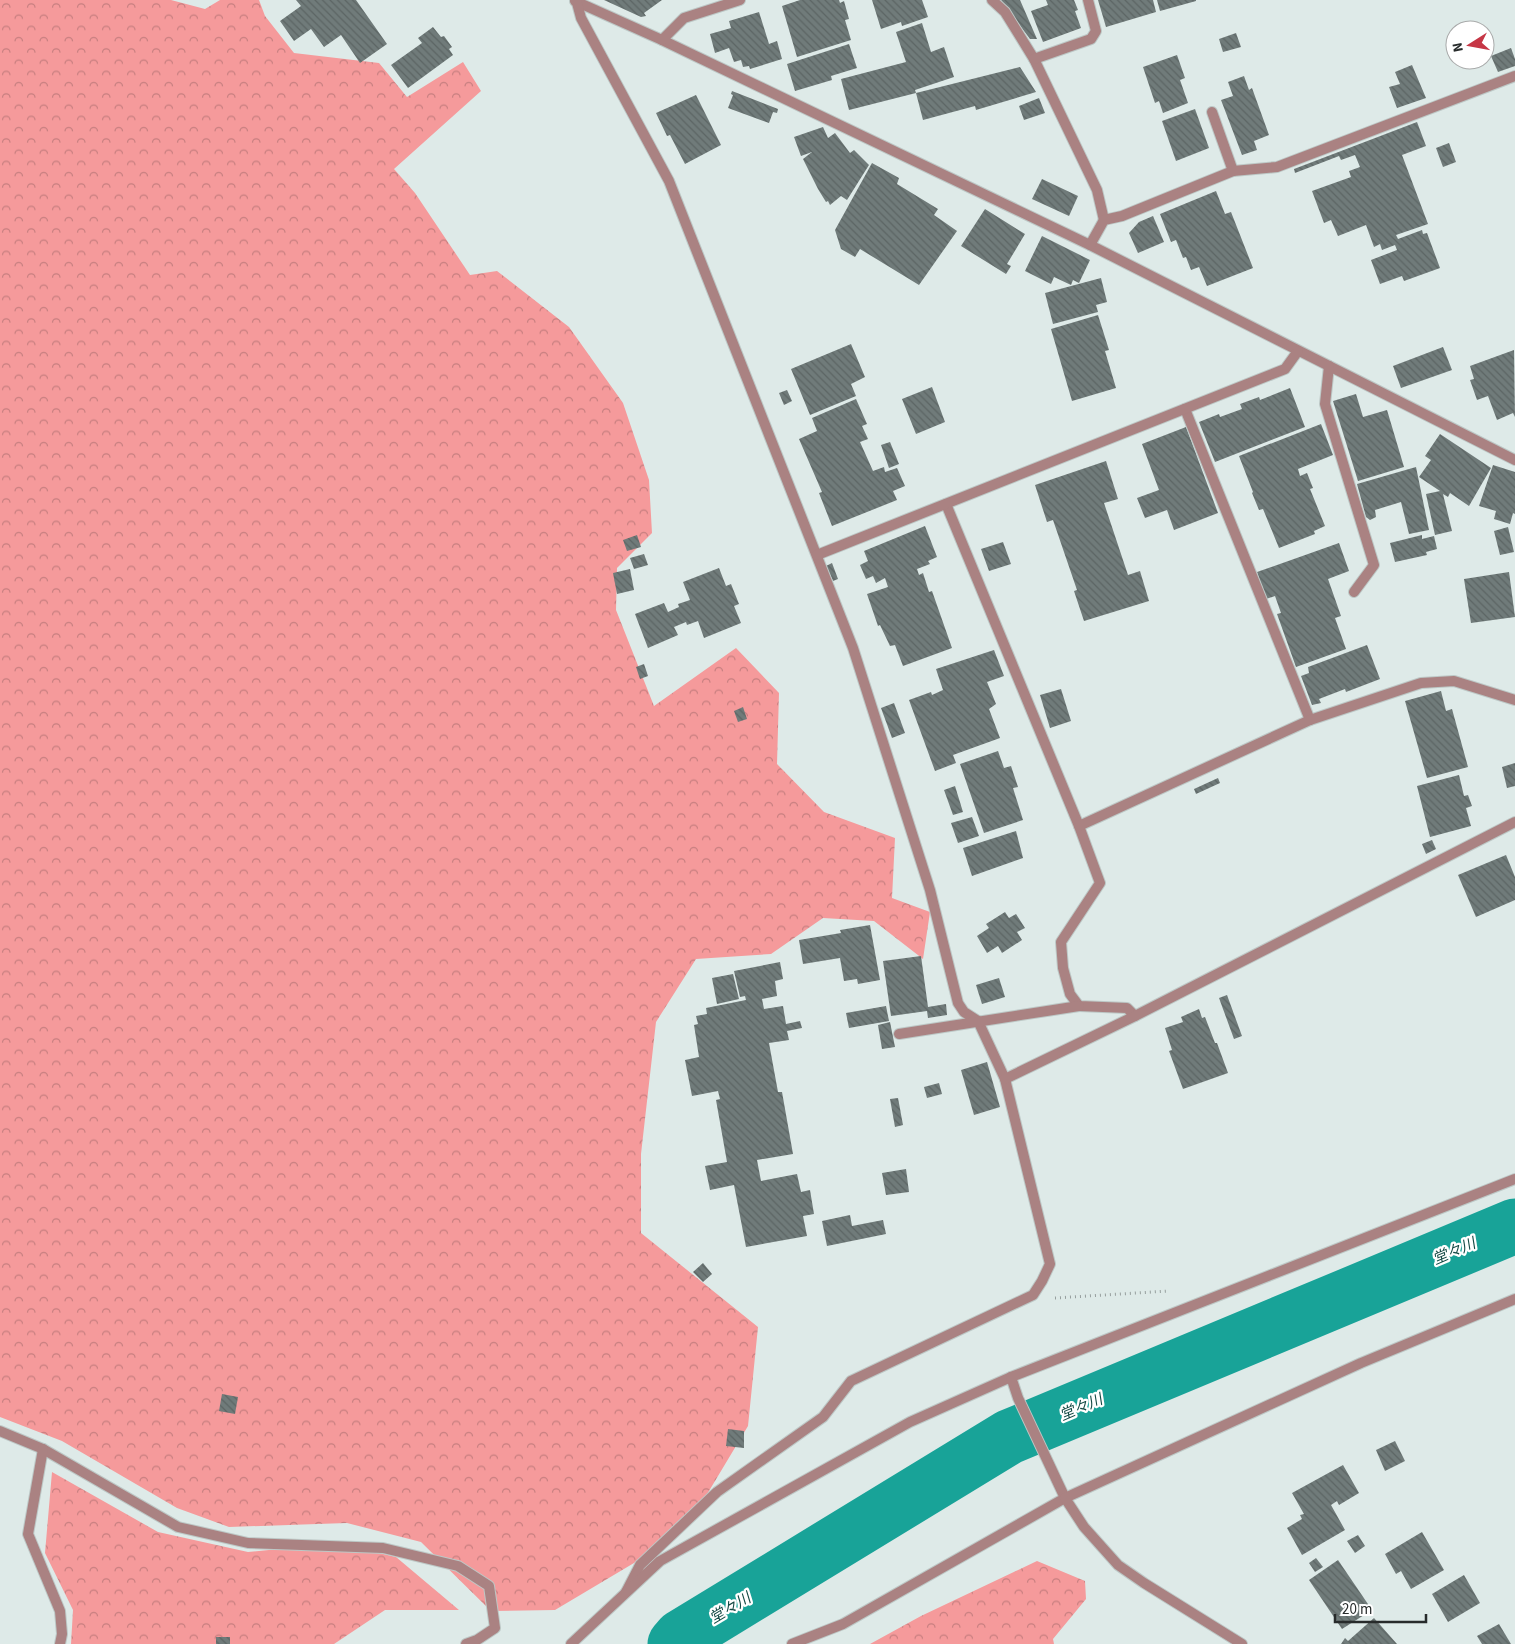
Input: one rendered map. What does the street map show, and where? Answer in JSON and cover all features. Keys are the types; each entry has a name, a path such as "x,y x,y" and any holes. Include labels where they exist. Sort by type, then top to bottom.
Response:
{"street":[{"path":"662,40 684,18 740,0"},
{"path":"992,0 1005,12 1034,59 1097,190 1104,220 1090,245"},
{"path":"1034,59 1091,39 1096,31 1088,0"},
{"path":"575,2 662,40 1090,245 1515,460"},
{"path":"575,2 581,18 669,181 853,648 930,890 958,1003 964,1012 978,1021 1006,1079 1050,1264 1042,1281 1032,1295 851,1381 823,1416 717,1492 703,1505 640,1565 626,1592"},
{"path":"1104,220 1122,216 1233,171 1277,167 1515,76"},
{"path":"1212,112 1233,171"},
{"path":"816,555 1285,369 1298,351"},
{"path":"1330,366 1325,404 1374,565 1354,592"},
{"path":"1185,408 1310,720"},
{"path":"946,504 1079,826 1100,883 1061,942 1063,968 1070,994 1080,1006"},
{"path":"1079,826 1310,720 1422,683 1454,681 1515,700"},
{"path":"1006,1079 1135,1016 1515,822"},
{"path":"899,1034 1080,1006 1127,1008 1135,1016"},
{"path":"571,1644 660,1561 910,1422 1012,1377 1515,1179"},
{"path":"792,1644 843,1624 1065,1498 1361,1363 1515,1299"},
{"path":"1012,1377 1018,1398 1065,1498 1084,1527 1118,1565 1242,1644"},
{"path":"0,1431 43,1449 178,1527 248,1543 383,1548 458,1566 490,1586 495,1628 477,1640 466,1644"},
{"path":"43,1449 28,1534 60,1611 62,1634 60,1644"}],"path":[{"path":"1032,1295 1047,1298 1178,1291 1192,1307"}],"green space":[{"path":"0,0 171,0 205,9 220,0 259,0 265,16 294,53 379,63 407,97 463,62 481,91 394,169 415,193 470,275 497,271 569,327 623,403 649,480 652,533 617,568 616,610 654,706 736,648 779,693 777,764 824,812 895,838 892,898 930,912 923,959 874,921 823,918 771,954 696,959 656,1022 641,1154 641,1233 758,1327 748,1426 688,1526 634,1563 555,1610 491,1611 421,1542 347,1523 229,1527 177,1508 62,1441 0,1417"},
{"path":"52,1472 158,1532 248,1552 338,1543 396,1557 459,1610 385,1610 334,1644 71,1644 73,1610 45,1553"},
{"path":"1037,1561 1085,1581 1086,1599 1053,1639 1054,1644 870,1644 921,1616"}],"building":[{"path":"296,0 356,0 387,44 360,63 341,35 324,47 311,29 294,41 280,21 301,6"},
{"path":"604,0 662,0 644,13 646,16 641,17"},
{"path":"800,0 839,0 840,3 844,1 849,19 845,20 851,40 797,57 782,6"},
{"path":"872,0 922,0 928,17 902,26 901,22 881,29"},
{"path":"1001,0 1020,0 1037,39 1030,39"},
{"path":"1046,0 1074,0 1078,10 1075,11 1081,28 1043,42 1031,11 1048,5"},
{"path":"1098,0 1153,0 1156,12 1106,27"},
{"path":"1157,0 1196,0 1196,1 1160,11"},
{"path":"759,12 769,44 777,41 782,59 750,69 749,66 743,67 741,60 734,62 729,48 715,53 710,34 731,28 729,21"},
{"path":"922,23 931,52 944,47 954,77 915,90 916,93 849,110 841,79 906,62 896,32"},
{"path":"433,27 441,37 444,36 452,47 449,49 453,55 408,88 391,65 422,43 418,38"},
{"path":"1236,33 1241,47 1223,52 1219,39"},
{"path":"849,44 857,68 831,76 832,80 795,91 787,64"},
{"path":"1511,48 1515,59 1515,66 1498,72 1495,65 1495,54"},
{"path":"1177,55 1185,78 1180,80 1188,103 1163,113 1159,101 1155,103 1143,67"},
{"path":"1412,65 1426,98 1397,108 1389,87 1400,84 1395,72"},
{"path":"1020,67 1036,92 976,110 975,106 923,120 916,93"},
{"path":"1244,76 1249,90 1252,88 1269,135 1254,141 1257,150 1242,155 1221,100 1233,96 1228,82"},
{"path":"732,91 778,109 777,113 773,112 769,123 728,108 733,95 731,94"},
{"path":"696,95 721,145 685,164 670,135 667,136 656,113"},
{"path":"1039,98 1045,113 1024,120 1019,106"},
{"path":"1195,109 1209,148 1176,161 1162,121"},
{"path":"1417,122 1426,146 1402,155 1428,224 1396,235 1398,239 1422,230 1423,234 1427,233 1440,268 1404,281 1402,276 1380,284 1371,260 1397,250 1395,245 1382,250 1380,244 1374,247 1366,225 1338,236 1331,220 1324,223 1312,191 1351,177 1349,171 1360,167 1355,155 1341,160 1339,156 1295,173 1294,169"},
{"path":"823,127 828,138 835,133 850,153 854,150 869,165 847,200 841,196 830,205 818,189 803,159 812,152 801,156 794,137"},
{"path":"1449,143 1456,162 1443,167 1436,148"},
{"path":"872,163 899,178 897,184 938,209 934,215 957,231 919,285 860,249 855,257 841,249 835,230"},
{"path":"1042,179 1078,196 1069,216 1032,199"},
{"path":"1216,191 1225,214 1231,212 1253,268 1207,286 1199,267 1191,270 1186,257 1183,258 1176,240 1171,242 1160,214"},
{"path":"985,209 1025,234 1007,264 1011,266 1006,274 961,246"},
{"path":"1153,216 1164,242 1138,253 1129,233 1139,222"},
{"path":"1042,236 1090,260 1079,283 1073,280 1071,285 1054,277 1051,284 1025,271"},
{"path":"1101,278 1107,302 1096,305 1098,312 1053,324 1045,293"},
{"path":"1098,315 1109,350 1105,351 1116,388 1072,401 1051,329"},
{"path":"851,344 865,377 851,384 856,396 810,415 791,369"},
{"path":"1443,347 1452,370 1401,388 1393,366"},
{"path":"1514,350 1515,417 1513,413 1497,420 1488,396 1477,400 1470,380 1474,379 1470,366"},
{"path":"932,387 945,422 916,434 902,399"},
{"path":"1290,388 1305,427 1215,462 1199,422 1219,414 1220,417 1242,409 1240,404 1259,397 1260,400"},
{"path":"787,390 792,401 784,405 779,393"},
{"path":"1356,394 1363,417 1387,410 1404,467 1358,481 1333,401"},
{"path":"856,399 867,424 862,426 868,439 860,442 873,471 884,467 885,472 897,468 905,486 893,491 897,500 832,526 819,493 822,492 799,439 817,431 812,418"},
{"path":"1321,424 1333,455 1298,469 1300,476 1307,473 1313,488 1310,489 1325,526 1314,531 1315,534 1279,548 1263,509 1259,510 1239,456"},
{"path":"1186,427 1218,513 1174,530 1167,510 1145,518 1137,498 1159,490 1142,444"},
{"path":"1440,434 1491,468 1469,506 1450,493 1448,497 1443,494 1452,531 1435,535 1426,494 1440,491 1419,477 1431,460 1425,456"},
{"path":"890,442 899,464 889,468 881,445"},
{"path":"1106,461 1118,499 1104,503 1128,575 1140,571 1149,601 1084,621 1074,591 1077,590 1053,520 1047,522 1035,485"},
{"path":"1493,465 1515,472 1515,514 1513,513 1510,524 1494,519 1496,511 1479,506"},
{"path":"1416,467 1429,530 1409,534 1401,502 1375,510 1376,517 1370,520 1366,517 1357,484"},
{"path":"925,526 937,557 928,561 930,564 917,569 919,575 923,573 929,592 932,591 952,648 903,666 895,645 890,646 880,625 878,626 867,594 888,587 885,578 876,583 873,576 866,579 860,565 868,561 864,551"},
{"path":"1508,527 1514,552 1500,555 1494,531"},
{"path":"637,535 641,547 627,551 623,540"},
{"path":"1422,535 1422,539 1434,536 1437,549 1426,552 1427,555 1395,562 1390,543"},
{"path":"1003,542 1011,564 989,571 981,549"},
{"path":"1339,543 1349,571 1328,579 1341,616 1335,618 1346,649 1296,667 1277,614 1281,613 1275,596 1266,599 1257,572"},
{"path":"644,554 648,565 634,569 630,558"},
{"path":"832,563 838,579 833,581 826,566"},
{"path":"719,568 726,586 731,584 739,604 734,606 741,623 704,638 698,621 687,625 686,622 674,627 678,635 648,648 635,614 664,603 668,612 679,607 678,604 690,600 683,582"},
{"path":"630,569 634,590 617,594 613,573"},
{"path":"1509,572 1515,617 1471,623 1464,579"},
{"path":"1367,645 1380,679 1346,692 1345,689 1319,699 1321,703 1312,705 1301,676 1309,673 1308,667"},
{"path":"994,650 1004,676 987,682 996,704 989,709 1000,738 953,755 956,763 935,771 909,700 931,692 932,695 943,690 936,669"},
{"path":"644,664 648,676 640,679 636,667"},
{"path":"1061,689 1071,721 1050,728 1040,695"},
{"path":"1441,691 1446,711 1452,709 1468,767 1427,778 1405,701"},
{"path":"894,703 905,733 892,738 881,708"},
{"path":"743,707 747,719 738,722 734,711"},
{"path":"998,751 1004,768 1011,766 1018,787 1013,788 1023,820 984,833 960,764"},
{"path":"1515,763 1515,786 1507,788 1502,767"},
{"path":"1459,775 1464,796 1468,795 1472,806 1466,808 1471,826 1430,837 1417,786"},
{"path":"1218,778 1220,783 1196,794 1194,789"},
{"path":"955,786 963,812 953,815 944,790"},
{"path":"972,817 979,836 958,843 951,823"},
{"path":"1016,831 1023,858 972,876 963,848"},
{"path":"1432,840 1436,849 1426,854 1422,844"},
{"path":"1506,855 1515,877 1515,900 1476,917 1458,875"},
{"path":"1005,912 1009,918 1016,914 1025,928 1017,932 1022,940 1002,953 998,946 987,953 977,936 989,928 986,924"},
{"path":"870,925 880,980 858,984 857,979 844,981 840,958 803,964 799,940 841,933 840,930"},
{"path":"921,956 928,1007 946,1004 947,1015 928,1018 927,1011 891,1016 883,961"},
{"path":"780,962 783,979 775,981 777,996 762,999 764,1009 783,1006 786,1024 800,1021 802,1028 787,1031 789,1040 769,1043 778,1092 782,1092 793,1154 757,1160 761,1181 797,1174 801,1192 810,1190 814,1214 803,1216 807,1236 746,1247 734,1185 710,1190 705,1166 727,1162 716,1100 720,1099 718,1091 692,1096 685,1060 699,1057 694,1025 698,1024 696,1016 707,1014 706,1008 746,1000 745,996 740,997 734,971"},
{"path":"733,974 739,999 717,1004 712,978"},
{"path":"999,978 1005,997 982,1004 976,985"},
{"path":"1227,995 1242,1036 1234,1039 1219,998"},
{"path":"886,1006 889,1021 849,1028 846,1013"},
{"path":"1199,1009 1202,1018 1205,1017 1215,1043 1217,1043 1228,1073 1183,1089 1169,1051 1172,1050 1165,1028 1183,1022 1181,1017"},
{"path":"890,1022 895,1047 882,1049 878,1025"},
{"path":"987,1062 1000,1107 974,1115 961,1070"},
{"path":"939,1083 942,1094 927,1098 924,1087"},
{"path":"898,1098 903,1125 895,1127 890,1099"},
{"path":"906,1169 909,1192 886,1195 882,1173"},
{"path":"850,1215 852,1226 883,1220 886,1234 827,1246 822,1221"},
{"path":"703,1263 712,1274 703,1282 693,1272"},
{"path":"222,1394 238,1397 235,1414 219,1411"},
{"path":"728,1429 744,1431 744,1448 726,1446"},
{"path":"1395,1441 1405,1461 1385,1471 1376,1450"},
{"path":"1343,1465 1359,1493 1339,1505 1337,1501 1331,1505 1345,1530 1302,1555 1287,1528 1302,1519 1300,1515 1304,1514 1292,1493"},
{"path":"1422,1532 1444,1570 1411,1589 1401,1571 1396,1574 1385,1554"},
{"path":"1358,1535 1365,1546 1355,1553 1347,1541"},
{"path":"1316,1558 1323,1567 1315,1572 1309,1563"},
{"path":"1338,1560 1372,1610 1342,1629 1309,1580"},
{"path":"1464,1575 1480,1603 1448,1622 1432,1594"},
{"path":"1374,1618 1397,1644 1341,1644 1345,1638 1348,1641"},
{"path":"1499,1624 1511,1644 1482,1644 1477,1636"},
{"path":"216,1637 230,1637 230,1644 216,1644"}],"waterway":[{"name":"堂々川","path":"675,1644 681,1637 1009,1437 1515,1226"}]}
